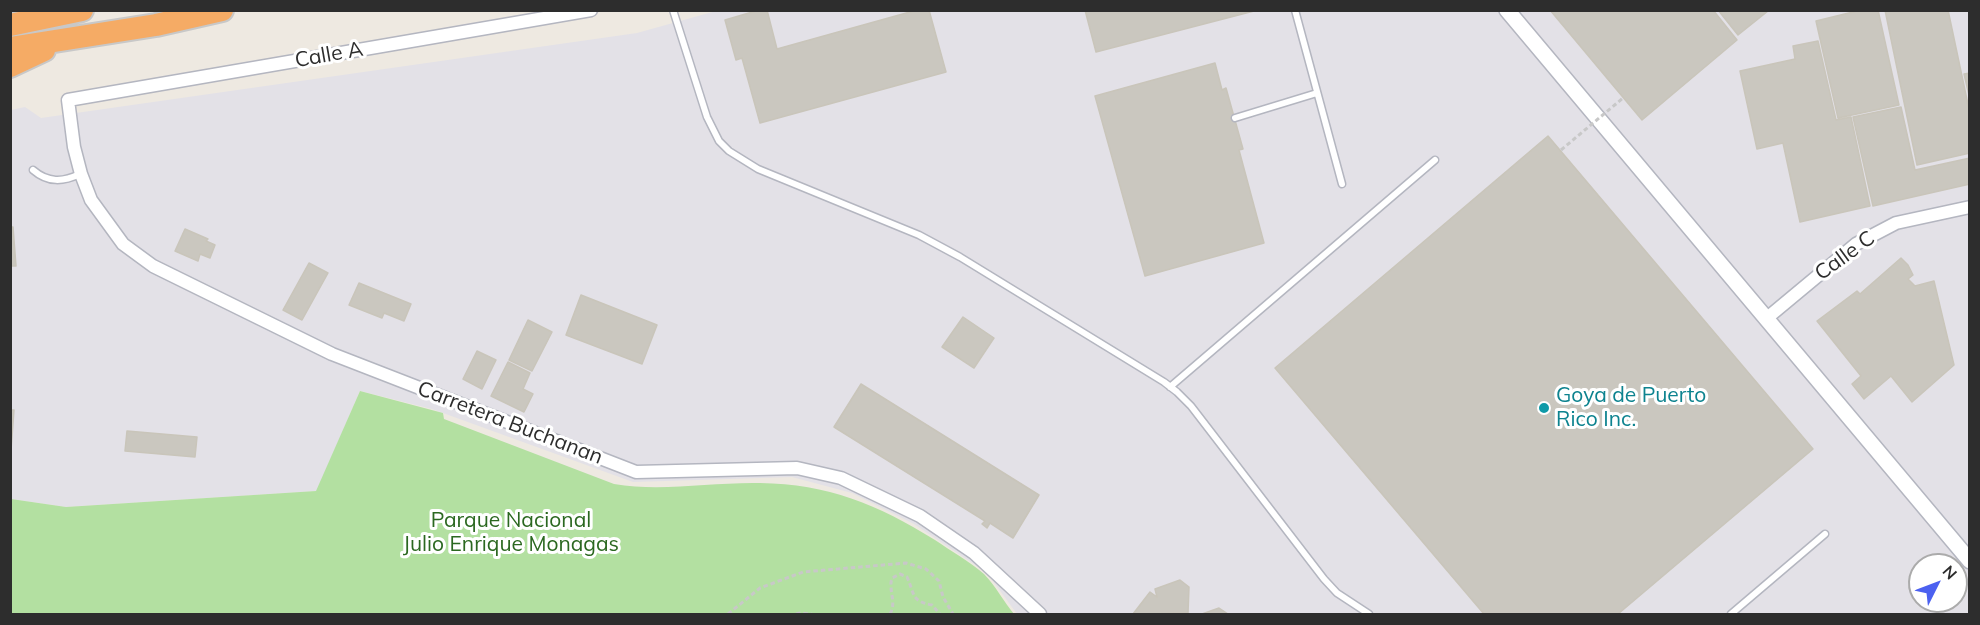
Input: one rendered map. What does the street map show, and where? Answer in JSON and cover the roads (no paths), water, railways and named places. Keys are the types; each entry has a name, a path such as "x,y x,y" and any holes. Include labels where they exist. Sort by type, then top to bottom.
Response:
{"highway":[{"path":"10,25 82,10"},
{"path":"10,48 156,25 222,10"},
{"path":"10,66 69,39"}],"street":[{"name":"Calle A","path":"68,100 591,10"},
{"path":"1508,10 1970,561"},
{"name":"Carretera Buchanan","path":"68,100 74,147 91,200 101,217 123,244 153,266 332,354 636,472 797,468 841,478 929,522 974,553 1040,615"},
{"name":"Calle C","path":"1767,318 1856,244 1896,222 1970,207"}],"lane":[{"path":"673,10 706,117 718,141 729,151 758,170 920,235 960,257 1170,387 1191,406 1324,579 1337,592 1369,615"},
{"path":"1295,10 1342,184"},
{"path":"1235,118 1317,93"},
{"path":"1170,387 1435,160"},
{"path":"33,170 44,178 60,181 69,180 81,174"},
{"path":"1731,615 1825,534"}],"place":[{"name":"Goya de Puerto Rico Inc.","path":"1544,408"}],"park label":[{"name":"Parque Nacional Julio Enrique Monagas","path":"511,533"}]}
